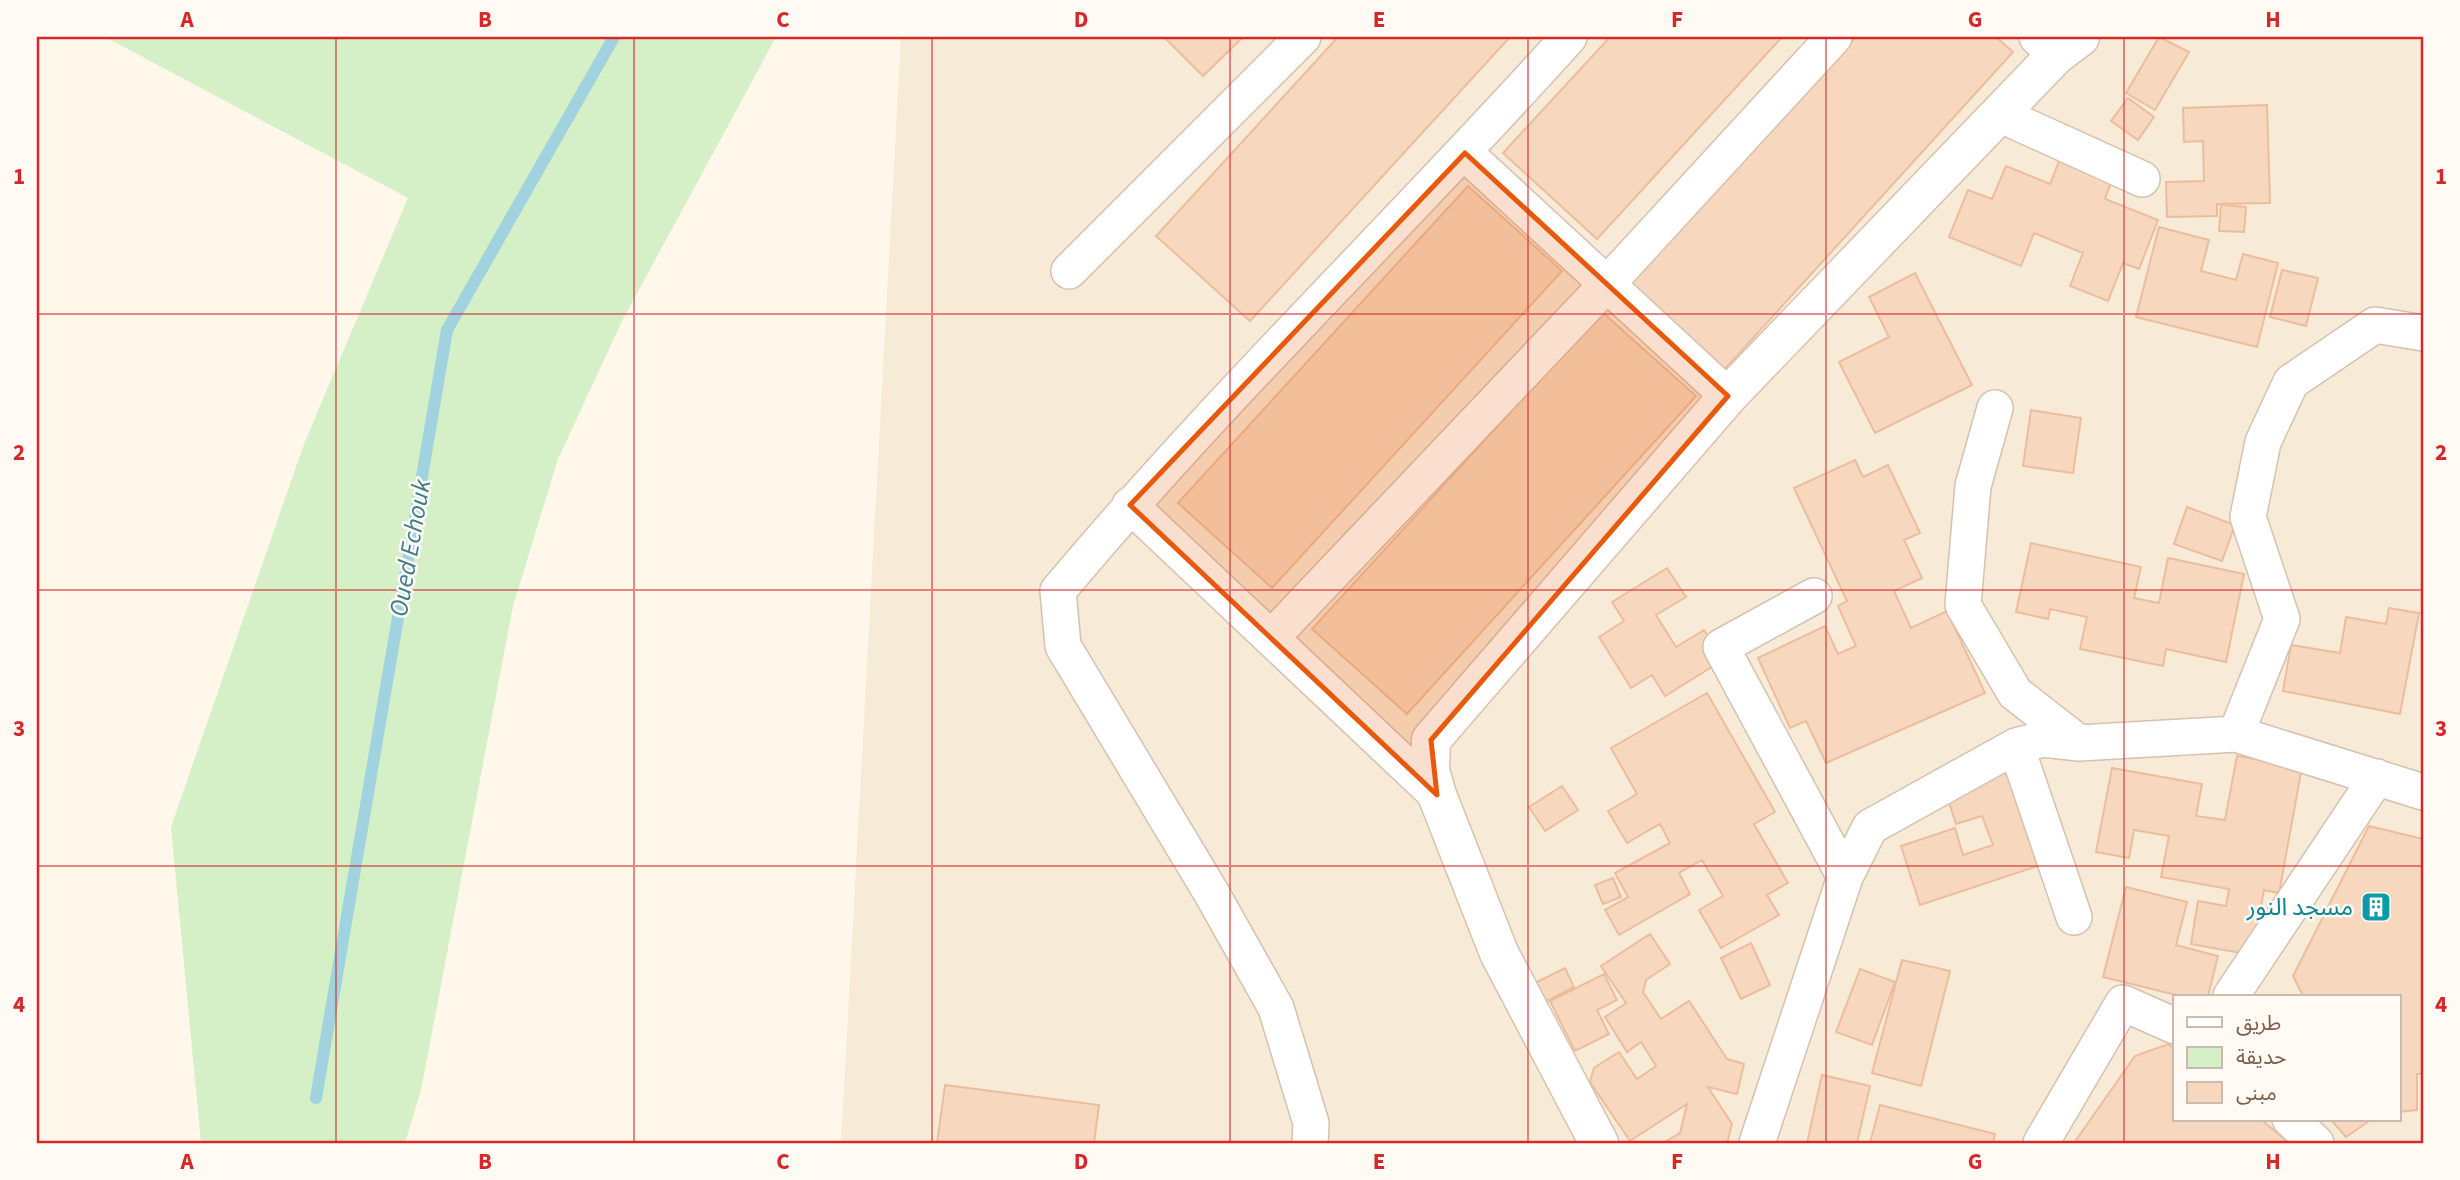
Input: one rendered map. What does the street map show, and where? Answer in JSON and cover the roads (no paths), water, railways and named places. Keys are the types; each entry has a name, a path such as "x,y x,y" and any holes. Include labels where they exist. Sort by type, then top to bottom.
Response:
{"street":[{"path":"1069,271 1303,37"},
{"path":"1310,1143 1311,1123 1276,1008 1212,894 1063,646 1058,591 1130,505 1465,153 1569,37"},
{"path":"1272,637 1607,284 1834,37"},
{"path":"1599,1143 1499,953 1437,795 1430,769 1431,740 1728,396 1999,114 2058,43"},
{"path":"1999,114 2142,179"},
{"path":"1465,153 1728,396"},
{"path":"2236,734 2282,619 2248,517 2263,442 2291,382 2375,325 2423,333"},
{"path":"1995,408 1973,486 1963,605 2015,693 2078,743"},
{"path":"1130,505 1437,795"},
{"path":"1814,596 1721,647 1845,877"},
{"path":"1757,1143 1845,877 1870,827 2016,747 2043,739 2078,743 2236,734 2423,792"},
{"path":"2016,747 2074,917"},
{"path":"2232,995 2377,778"},
{"path":"2040,1143 2123,1003 2173,1025"},
{"path":"2291,1120 2316,1143"}],"waterway":[{"name":"Oued Echouk","path":"316,1098 447,330 614,37"}],"place":[{"name":"مسجد النور","path":"2376,907"}]}
